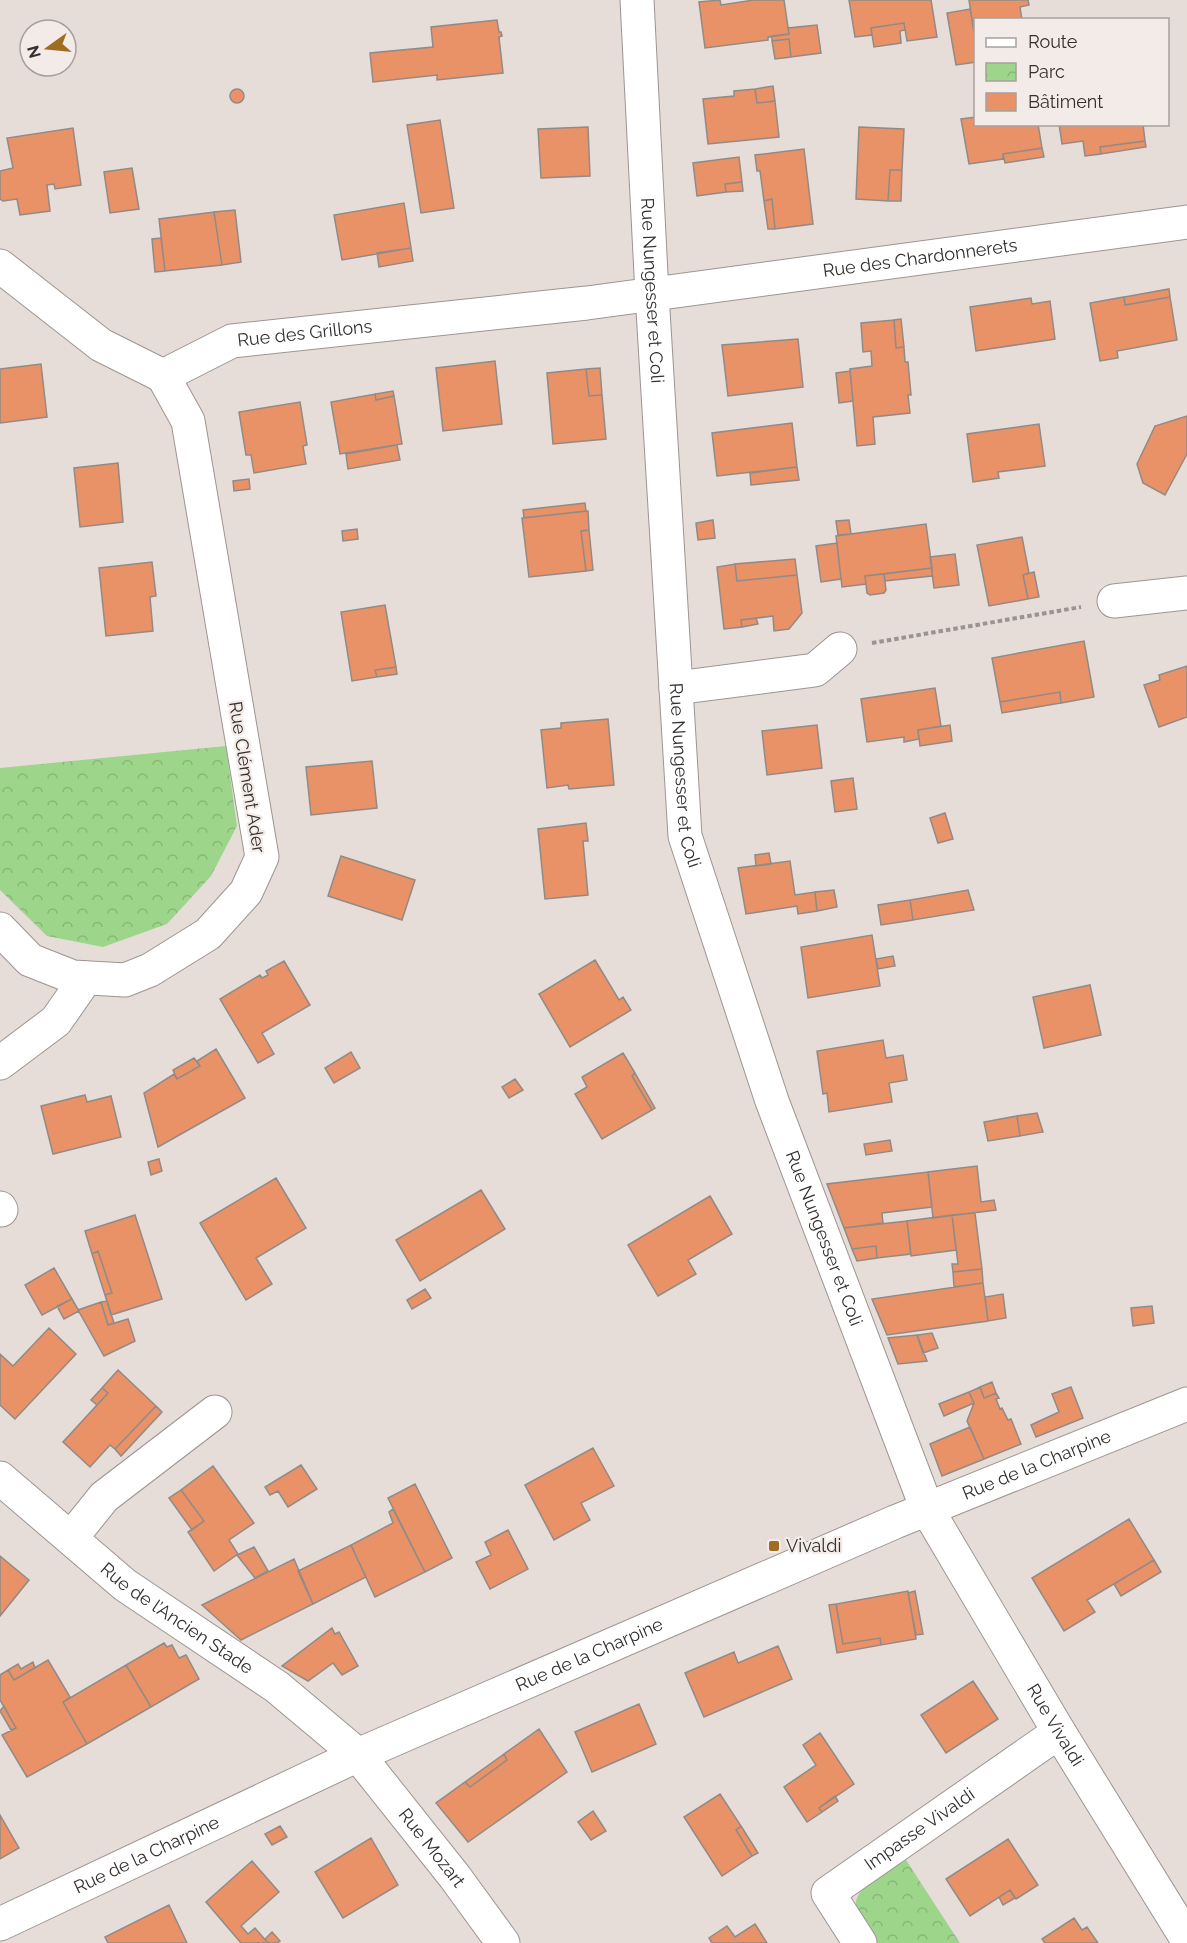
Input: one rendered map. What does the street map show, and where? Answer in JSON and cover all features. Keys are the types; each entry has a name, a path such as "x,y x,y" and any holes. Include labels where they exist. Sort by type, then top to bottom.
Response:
{"street":[{"name":"Rue Nungesser et Coli","path":"636,0 685,836 772,1101 927,1509"},
{"name":"Rue des Chardonnerets","path":"652,294 1187,222"},
{"path":"0,266 101,345 163,376"},
{"name":"Rue des Grillons","path":"163,376 232,341 652,294"},
{"name":"Rue Clément Ader","path":"0,929 30,960 73,977 125,980 150,970 208,934 246,892 262,857 188,421 163,376"},
{"path":"1114,601 1187,593"},
{"path":"676,688 815,670 840,649"},
{"path":"0,1063 56,1021 86,978"},
{"name":"Rue de la Charpine","path":"0,1924 358,1755 927,1509 1187,1404"},
{"path":"71,1538 104,1497 215,1412"},
{"name":"Rue de l’Ancien Stade","path":"0,1478 125,1585 277,1687 358,1755"},
{"name":"Rue Vivaldi","path":"927,1509 1059,1732 1187,1939"},
{"name":"Impasse Vivaldi","path":"860,1943 828,1893 1059,1732"},
{"name":"Rue Mozart","path":"358,1755 455,1877 503,1943"}],"path":[{"path":"840,649 1114,601"}],"green space":[{"path":"226,746 237,826 211,876 167,924 103,947 47,936 0,890 0,768"},
{"path":"906,1860 960,1943 874,1943 857,1914 856,1901 859,1893 873,1880"}],"building":[{"path":"720,0 721,5 754,0 784,0 789,34 768,37 768,40 705,48 699,2"},
{"path":"849,0 931,0 937,37 907,41 904,23 871,28 872,35 855,37"},
{"path":"969,0 1028,0 1029,5 1020,7 1022,18 974,18 974,33"},
{"path":"970,9 974,30 974,62 956,65 947,13"},
{"path":"497,20 502,36 499,37 503,73 437,80 437,75 373,82 370,53 433,47 431,27"},
{"path":"904,23 905,30 900,31 901,43 874,47 871,28"},
{"path":"817,25 821,53 791,57 789,39 772,41 772,36 789,34 788,28"},
{"path":"789,39 791,57 775,59 772,41"},
{"path":"773,86 775,101 757,103 755,89"},
{"path":"237,89 242,91 244,96 242,101 237,103 232,101 230,96 232,91"},
{"path":"755,89 757,103 775,101 779,137 708,144 703,99 734,96 734,91"},
{"path":"974,117 974,126 1038,126 1042,148 1003,154 1003,159 969,164 961,119"},
{"path":"440,120 454,208 421,213 407,125"},
{"path":"1059,126 1143,126 1145,141 1100,147 1101,154 1085,156 1083,141 1062,144"},
{"path":"588,127 590,176 541,178 538,129"},
{"path":"859,127 904,129 902,170 890,170 888,201 856,199"},
{"path":"73,128 81,185 55,189 54,184 47,185 50,211 20,215 17,199 3,201 0,199 0,171 13,168 7,138"},
{"path":"1145,141 1146,147 1101,154 1100,147"},
{"path":"1042,148 1044,157 1005,163 1003,154"},
{"path":"804,149 813,224 775,229 772,199 764,201 760,171 757,171 755,155"},
{"path":"739,157 742,182 725,184 726,192 697,196 693,163"},
{"path":"132,168 139,209 110,213 104,172"},
{"path":"890,170 902,170 901,201 888,201"},
{"path":"742,182 743,191 726,192 725,184"},
{"path":"772,199 775,229 768,229 764,201"},
{"path":"404,203 411,248 342,260 334,215"},
{"path":"235,210 241,262 222,265 214,212"},
{"path":"214,212 222,265 165,271 159,219"},
{"path":"161,238 165,271 155,272 152,239"},
{"path":"411,248 413,261 379,267 377,253"},
{"path":"1169,289 1170,297 1125,305 1124,297"},
{"path":"1124,297 1125,305 1170,297 1177,340 1117,351 1118,358 1100,361 1090,303"},
{"path":"1031,298 1032,304 1050,301 1055,339 976,351 970,307"},
{"path":"901,319 904,347 896,348 894,320"},
{"path":"894,320 896,348 904,347 905,362 908,362 910,413 873,417 875,444 857,446 850,369 872,366 871,351 863,352 861,323"},
{"path":"798,339 803,387 728,396 722,345"},
{"path":"495,361 502,424 443,431 436,368"},
{"path":"41,364 47,417 0,423 0,369"},
{"path":"600,368 602,395 589,396 586,369"},
{"path":"586,369 589,396 602,395 606,439 553,444 547,373"},
{"path":"850,371 853,401 839,403 836,373"},
{"path":"393,391 394,396 376,400 375,394"},
{"path":"375,394 376,400 394,396 402,444 340,454 331,402"},
{"path":"300,402 307,445 303,446 306,464 254,473 251,455 246,455 239,412"},
{"path":"1187,416 1187,454 1165,495 1143,483 1137,464 1155,426"},
{"path":"792,423 797,467 717,476 712,433"},
{"path":"1039,424 1045,466 998,472 999,478 973,482 967,434"},
{"path":"397,445 400,460 348,469 346,454"},
{"path":"118,463 123,522 80,527 74,468"},
{"path":"797,467 799,480 751,485 750,473"},
{"path":"249,479 250,489 234,491 233,481"},
{"path":"585,503 586,511 524,518 523,510"},
{"path":"588,511 589,530 581,531 586,571 529,577 522,518"},
{"path":"713,520 715,538 698,540 696,523"},
{"path":"849,520 851,534 838,535 836,521"},
{"path":"926,524 932,568 865,576 866,584 842,587 836,536"},
{"path":"357,529 358,539 343,541 342,531"},
{"path":"589,530 593,570 586,571 581,531"},
{"path":"1022,537 1029,573 1023,575 1028,599 989,606 977,545"},
{"path":"837,543 841,579 821,582 816,546"},
{"path":"955,554 959,585 934,588 930,557"},
{"path":"795,559 797,575 737,581 735,564"},
{"path":"152,562 156,596 150,597 153,631 106,636 99,568"},
{"path":"735,564 737,581 797,575 802,613 789,629 774,631 773,616 741,620 742,627 724,629 717,567"},
{"path":"932,568 932,576 885,581 884,574"},
{"path":"1034,572 1039,597 1028,599 1023,575"},
{"path":"884,574 886,590 884,593 870,595 867,593 865,576"},
{"path":"385,605 396,667 375,670 377,677 352,681 341,612"},
{"path":"756,618 758,624 742,627 741,620"},
{"path":"1084,641 1094,697 1061,703 1060,692 1000,702 992,658"},
{"path":"1187,666 1187,717 1159,727 1144,685 1160,680 1159,675"},
{"path":"396,667 397,674 377,677 375,670"},
{"path":"935,688 941,726 918,730 919,739 904,742 904,737 867,742 861,699"},
{"path":"1060,692 1061,703 1002,713 1000,702"},
{"path":"608,719 614,785 569,789 568,785 547,788 541,730 561,728 561,723"},
{"path":"817,725 822,768 767,775 762,731"},
{"path":"950,725 952,741 920,746 918,730"},
{"path":"372,761 377,808 311,815 306,767"},
{"path":"853,778 857,809 835,812 831,781"},
{"path":"945,813 953,839 938,843 930,818"},
{"path":"586,823 588,841 583,841 588,895 545,899 538,829"},
{"path":"769,853 771,864 756,866 755,855"},
{"path":"341,856 415,880 402,920 328,896"},
{"path":"790,861 795,895 815,892 817,911 798,914 797,906 746,914 738,868"},
{"path":"834,890 837,907 817,911 815,892"},
{"path":"968,890 974,910 913,920 910,900"},
{"path":"910,900 913,920 881,925 878,905"},
{"path":"872,935 880,986 808,998 801,947"},
{"path":"893,956 895,966 878,969 876,959"},
{"path":"595,960 619,1000 623,997 631,1010 570,1047 539,994"},
{"path":"284,961 310,1005 262,1033 274,1054 258,1063 220,999 260,975 262,978 268,975 266,971"},
{"path":"1090,985 1101,1035 1044,1048 1033,997"},
{"path":"883,1040 886,1058 903,1055 907,1080 889,1083 892,1102 829,1112 827,1093 823,1094 817,1051"},
{"path":"216,1049 245,1098 158,1147 144,1093 174,1074 177,1079 200,1066 197,1061"},
{"path":"351,1052 360,1068 334,1083 325,1068"},
{"path":"623,1053 635,1073 632,1076 652,1110 602,1139 575,1094 587,1087 582,1077"},
{"path":"194,1058 200,1066 177,1079 173,1070"},
{"path":"635,1073 655,1108 652,1110 632,1076"},
{"path":"515,1079 523,1090 509,1098 502,1087"},
{"path":"85,1095 87,1102 111,1096 121,1137 53,1154 41,1106"},
{"path":"1037,1113 1043,1132 1020,1136 1017,1116"},
{"path":"1017,1116 1020,1136 988,1141 984,1122"},
{"path":"890,1140 892,1151 866,1155 864,1144"},
{"path":"159,1159 162,1171 151,1175 148,1162"},
{"path":"977,1166 981,1202 994,1200 996,1210 933,1218 928,1172"},
{"path":"928,1172 932,1207 882,1213 883,1223 844,1228 827,1184"},
{"path":"276,1178 306,1228 256,1258 272,1284 246,1300 200,1223"},
{"path":"481,1190 505,1229 420,1281 396,1240"},
{"path":"710,1196 732,1234 688,1260 696,1274 658,1296 628,1245"},
{"path":"975,1213 982,1269 953,1272 952,1264 958,1264 952,1215"},
{"path":"135,1215 162,1299 111,1315 105,1295 112,1293 98,1251 92,1254 85,1231"},
{"path":"952,1215 956,1250 911,1256 907,1221"},
{"path":"907,1221 911,1254 877,1258 876,1246 852,1249 844,1228"},
{"path":"876,1246 877,1258 857,1261 852,1249"},
{"path":"98,1251 112,1293 105,1295 92,1254"},
{"path":"54,1268 72,1299 42,1315 25,1285"},
{"path":"982,1269 983,1283 954,1287 953,1272"},
{"path":"983,1283 988,1321 887,1335 872,1299"},
{"path":"425,1289 431,1298 412,1309 407,1300"},
{"path":"1003,1294 1006,1318 988,1321 985,1297"},
{"path":"72,1299 79,1311 64,1319 57,1306"},
{"path":"107,1301 114,1323 108,1325 101,1302"},
{"path":"101,1302 108,1325 128,1319 135,1341 104,1356 78,1310"},
{"path":"1152,1306 1154,1323 1133,1326 1131,1308"},
{"path":"49,1328 76,1354 15,1419 0,1405 0,1354 13,1366"},
{"path":"932,1333 938,1348 923,1353 917,1335"},
{"path":"917,1335 927,1361 898,1364 888,1338"},
{"path":"118,1370 156,1406 115,1449 110,1445 90,1467 63,1442 108,1393 102,1388"},
{"path":"992,1382 996,1393 984,1398 980,1387"},
{"path":"980,1387 984,1398 996,1393 1000,1409 1002,1408 1008,1420 1011,1419 1021,1444 984,1459 967,1421 974,1403 969,1392"},
{"path":"1071,1387 1083,1418 1036,1437 1031,1425 1059,1412 1052,1394"},
{"path":"102,1388 108,1393 97,1405 91,1400"},
{"path":"969,1392 974,1403 944,1416 939,1404"},
{"path":"156,1406 162,1412 121,1456 115,1449"},
{"path":"970,1427 984,1459 942,1476 930,1444"},
{"path":"593,1448 614,1486 581,1503 590,1520 554,1540 525,1485"},
{"path":"301,1465 317,1489 288,1507 278,1491 270,1495 265,1487"},
{"path":"213,1466 254,1523 229,1540 238,1554 214,1571 188,1532 204,1521 181,1490"},
{"path":"415,1484 452,1558 425,1572 388,1498"},
{"path":"181,1490 204,1521 192,1530 169,1498"},
{"path":"393,1509 425,1572 375,1597 351,1545 393,1523 389,1512"},
{"path":"1129,1519 1154,1560 1087,1600 1095,1612 1064,1631 1032,1578"},
{"path":"508,1530 528,1569 490,1589 476,1562 491,1555 485,1542"},
{"path":"351,1545 366,1577 313,1604 298,1571"},
{"path":"254,1547 268,1571 255,1578 237,1555"},
{"path":"0,1556 29,1580 0,1616"},
{"path":"294,1559 313,1604 241,1640 202,1605"},
{"path":"1154,1560 1161,1572 1121,1596 1114,1584"},
{"path":"908,1591 916,1639 881,1645 880,1638 843,1644 836,1604"},
{"path":"915,1591 923,1634 916,1635 908,1593"},
{"path":"836,1604 843,1644 880,1638 881,1645 837,1653 829,1605"},
{"path":"332,1628 335,1634 339,1632 358,1666 342,1675 333,1663 308,1681 282,1666"},
{"path":"164,1643 167,1647 172,1645 179,1658 186,1655 199,1679 151,1707 126,1665"},
{"path":"778,1646 792,1679 704,1717 685,1673 734,1652 738,1663"},
{"path":"48,1660 70,1697 63,1702 87,1744 27,1777 2,1735 16,1728 0,1700 0,1675 8,1670 14,1680"},
{"path":"33,1662 35,1668 14,1680 8,1670 18,1664 21,1669"},
{"path":"126,1665 151,1707 87,1744 63,1702"},
{"path":"973,1681 998,1719 946,1753 921,1715"},
{"path":"639,1704 656,1744 592,1772 575,1732"},
{"path":"4,1706 16,1728 11,1730 0,1711"},
{"path":"539,1729 567,1772 468,1842 436,1803 465,1782 470,1787 507,1760 504,1754"},
{"path":"820,1733 854,1784 819,1808 822,1812 807,1822 784,1787 816,1765 803,1745"},
{"path":"504,1754 507,1760 470,1787 465,1782"},
{"path":"720,1794 741,1826 736,1830 752,1856 722,1876 684,1817"},
{"path":"835,1796 838,1801 822,1812 819,1808"},
{"path":"593,1811 606,1831 591,1840 578,1822"},
{"path":"0,1815 19,1848 0,1859"},
{"path":"280,1826 287,1837 272,1845 265,1834"},
{"path":"741,1826 758,1853 752,1856 736,1830"},
{"path":"371,1838 398,1885 343,1918 315,1872"},
{"path":"1008,1839 1038,1885 1016,1899 1010,1890 970,1916 946,1879"},
{"path":"252,1861 279,1892 241,1926 248,1934 255,1928 268,1943 241,1943 206,1902"},
{"path":"1010,1890 1015,1898 1003,1905 999,1897"},
{"path":"169,1905 187,1943 108,1943 105,1937"},
{"path":"1074,1918 1082,1930 1087,1927 1098,1943 1045,1943 1042,1939"},
{"path":"755,1924 767,1943 712,1943 709,1938 727,1926 735,1937"},
{"path":"272,1932 280,1941 277,1943 268,1943 265,1939"}],"place":[{"name":"Vivaldi","path":"774,1546"}]}
